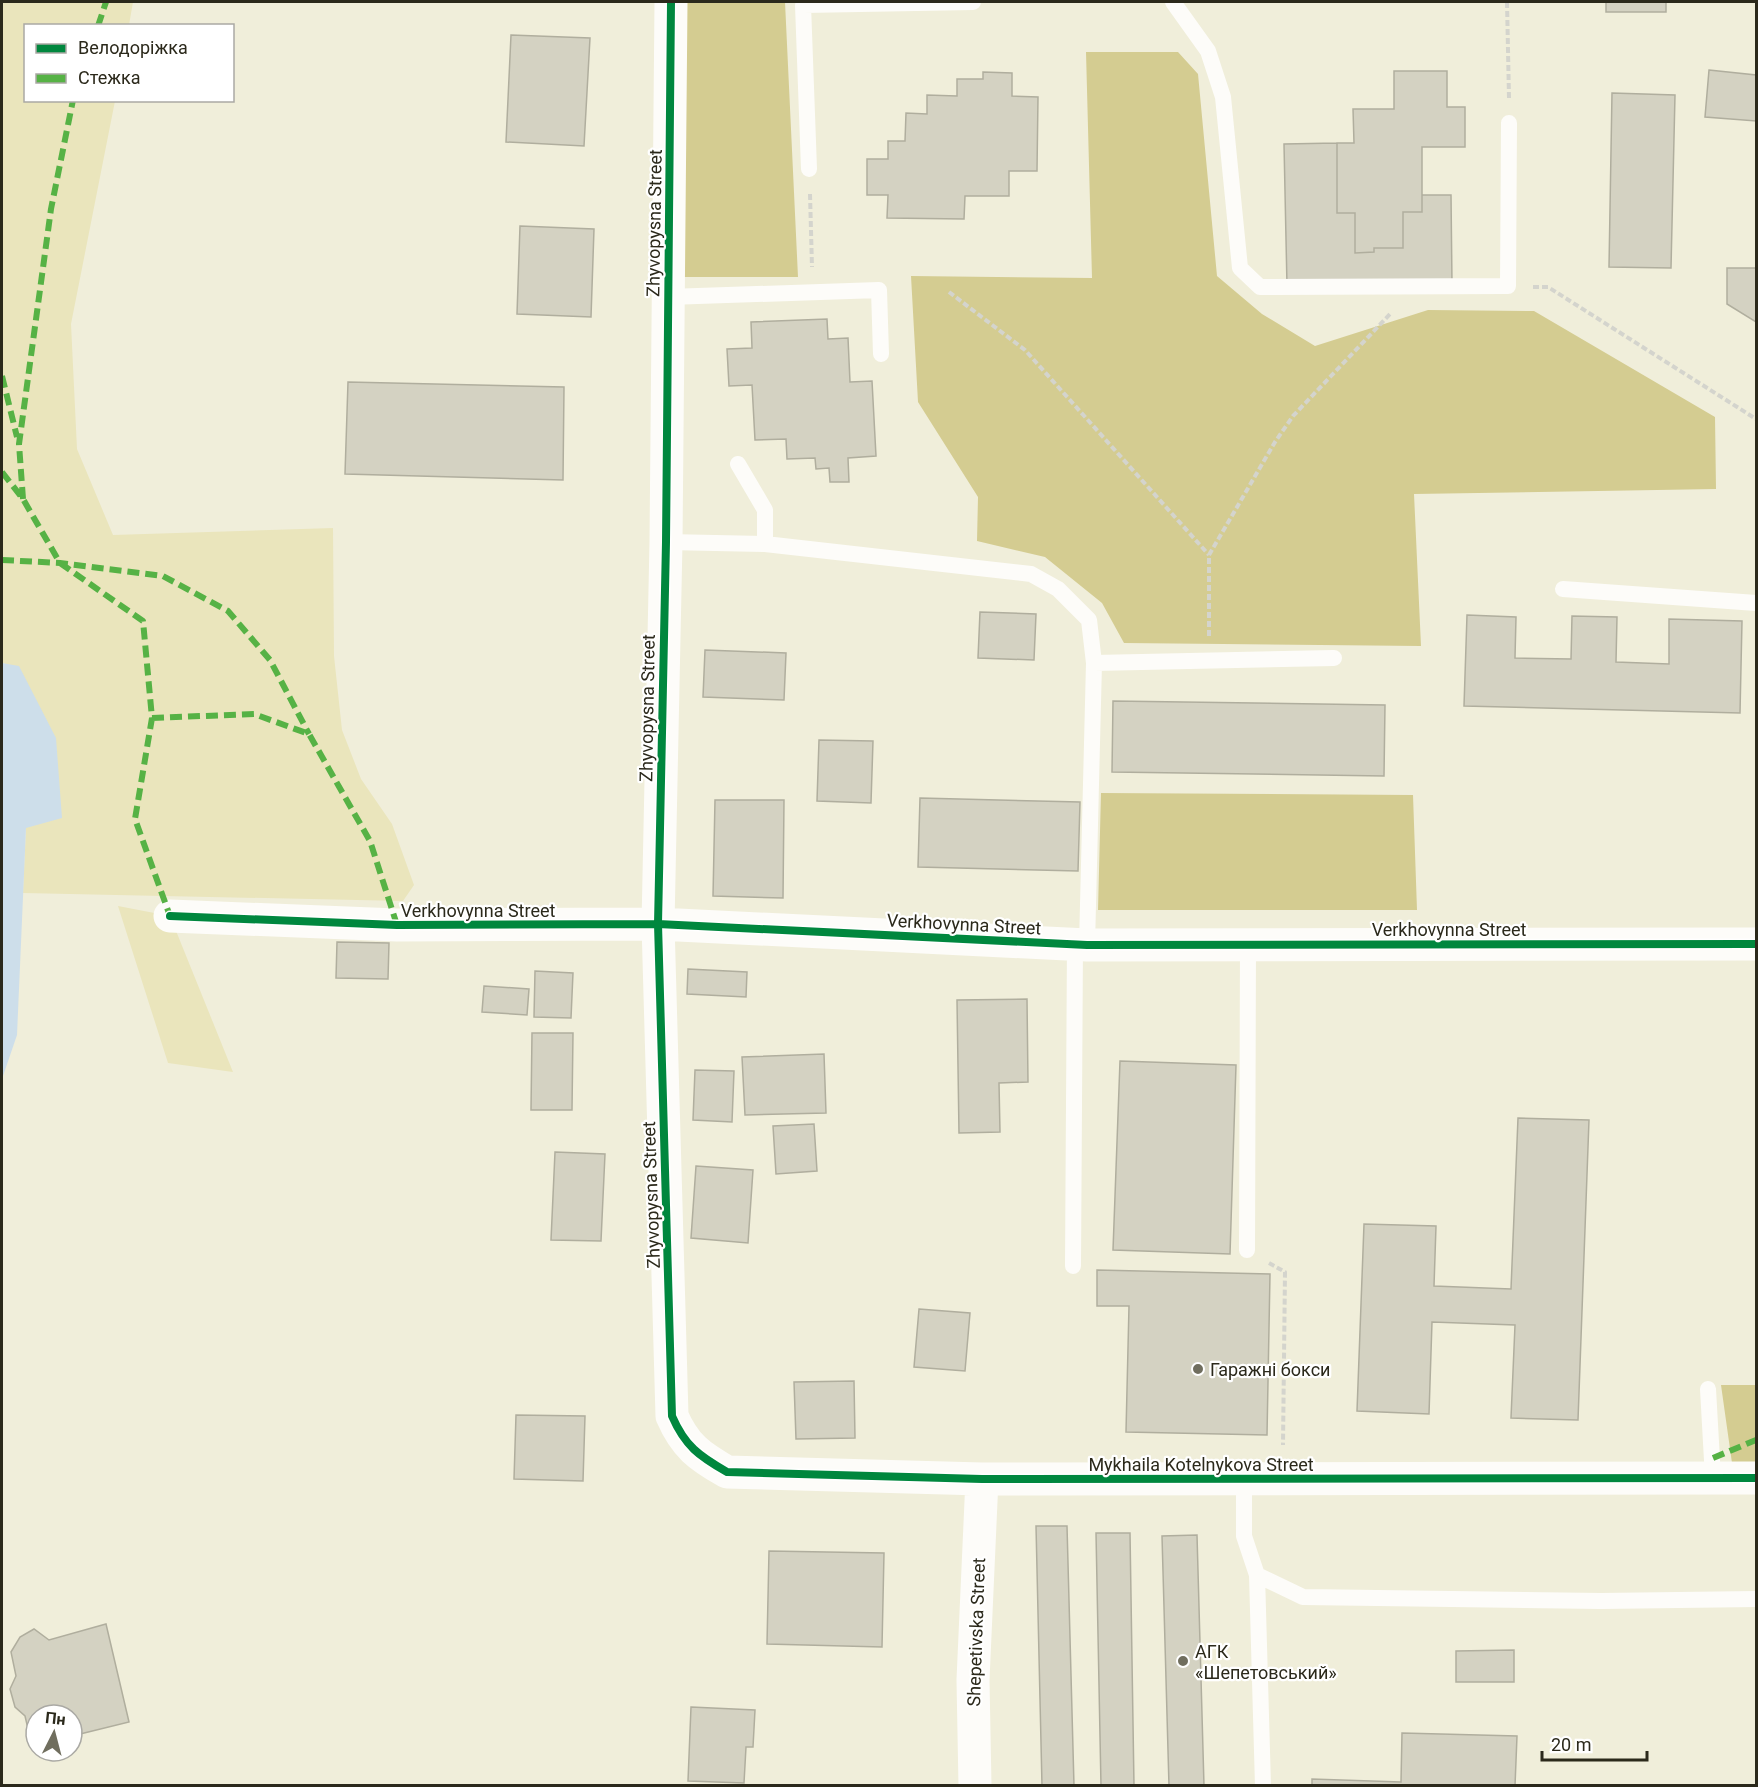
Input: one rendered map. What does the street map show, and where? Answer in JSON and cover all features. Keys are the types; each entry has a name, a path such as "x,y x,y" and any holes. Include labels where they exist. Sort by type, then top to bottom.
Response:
{"street":[{"name":"Zhyvopysna Street","path":"671,2 666,542 658,924 672,1416"},
{"name":"Verkhovynna Street","path":"170,916 397,925 658,924 1081,945 1756,944"},
{"name":"Mykhaila Kotelnykova Street","path":"672,1416 681,1436 703,1458 727,1472 982,1479 1756,1478"},
{"name":"Shepetivska Street","path":"975,1785 973,1680 982,1479"}],"lane":[{"path":"809,169 802,5 973,2"},
{"path":"1173,2 1208,51 1223,97 1239,268 1260,287 1508,286 1509,123"},
{"path":"668,297 879,290 881,354"},
{"path":"738,464 765,510 765,544"},
{"path":"666,542 765,544 1031,574 1058,589 1089,620 1094,663 1081,945 1073,1266"},
{"path":"1563,589 1756,603"},
{"path":"1094,663 1334,658"},
{"path":"1247,1250 1248,945"},
{"path":"1708,1389 1713,1478"},
{"path":"1244,1479 1244,1536 1257,1575 1263,1785"},
{"path":"1257,1575 1303,1598 1756,1599"}],"path":[{"path":"1507,2 1509,123"},
{"path":"809,169 812,253"},
{"path":"1508,286 1548,287 1756,419"},
{"path":"1208,612 1209,555 1275,442 1293,416 1416,287"},
{"path":"949,292 1024,350 1209,555"},
{"path":"1247,1250 1285,1272 1283,1479"}],"shaded area":[{"path":"2,2 133,2 129,24 24,24 24,102 115,102 71,324 77,449 113,535 333,528 334,656 342,730 361,779 392,824 414,885 403,901 23,893 26,828 19,667 2,663"},
{"path":"685,2 785,2 798,277 683,277"},
{"path":"1086,52 1178,52 1198,74 1217,276 1262,314 1315,346 1428,310 1534,311 1715,417 1716,489 1414,494 1421,646 1124,643 1102,603 1045,557 977,541 978,497 918,402 911,276 1092,278"},
{"path":"1101,793 1413,795 1417,910 1098,910"},
{"path":"118,906 170,916 233,1072 168,1063"},
{"path":"1721,1385 1756,1385 1756,1463 1732,1463"}],"water":[{"path":"2,663 19,666 56,738 62,818 26,828 17,1035 2,1079"}],"building":[{"path":"1606,2 1666,2 1666,12 1606,12"},
{"path":"511,35 590,38 584,146 506,142"},
{"path":"1709,70 1756,75 1756,121 1705,117"},
{"path":"1394,71 1447,71 1447,107 1465,107 1465,147 1422,147 1422,212 1403,212 1403,248 1374,248 1374,252 1355,253 1355,213 1337,213 1337,143 1354,143 1353,109 1394,109"},
{"path":"983,72 1012,73 1012,96 1038,97 1037,171 1009,171 1009,196 965,196 964,219 887,218 888,195 867,195 867,159 888,159 888,141 905,141 906,113 927,114 927,95 957,96 957,79 983,79"},
{"path":"1612,93 1675,95 1671,268 1609,267"},
{"path":"1337,143 1337,213 1355,213 1355,253 1374,252 1374,248 1403,248 1403,212 1422,212 1422,195 1451,195 1452,284 1287,286 1284,144"},
{"path":"520,226 594,229 591,317 517,314"},
{"path":"1727,268 1756,268 1756,322 1727,304"},
{"path":"827,319 828,339 848,338 850,382 872,381 876,456 848,458 849,482 830,482 829,468 816,469 815,458 787,459 786,439 755,440 752,385 729,386 727,349 752,348 751,322"},
{"path":"348,382 564,387 563,480 345,474"},
{"path":"980,612 1036,614 1034,660 978,658"},
{"path":"1467,615 1516,617 1515,658 1571,659 1572,616 1617,617 1616,662 1669,664 1669,619 1742,621 1740,713 1464,706"},
{"path":"705,650 786,653 784,700 703,697"},
{"path":"1113,701 1385,705 1384,776 1112,772"},
{"path":"819,740 873,741 871,803 817,801"},
{"path":"920,798 1080,802 1078,871 918,867"},
{"path":"715,800 784,800 783,898 713,896"},
{"path":"337,942 389,943 388,979 336,978"},
{"path":"688,969 747,972 746,997 687,994"},
{"path":"535,971 573,973 571,1018 534,1017"},
{"path":"484,986 529,989 527,1015 482,1012"},
{"path":"1027,999 1028,1082 999,1083 1000,1132 959,1133 957,1000"},
{"path":"532,1033 573,1033 572,1110 531,1110"},
{"path":"824,1054 826,1113 745,1115 742,1057"},
{"path":"1120,1061 1236,1065 1230,1254 1113,1250"},
{"path":"695,1070 734,1071 732,1122 693,1120"},
{"path":"1518,1118 1589,1120 1578,1420 1511,1418 1515,1325 1432,1322 1429,1414 1357,1411 1364,1224 1436,1226 1434,1286 1511,1289"},
{"path":"814,1124 817,1171 776,1174 773,1126"},
{"path":"555,1152 605,1154 601,1241 551,1240"},
{"path":"696,1166 753,1170 748,1243 691,1238"},
{"name":"Гаражні бокси","path":"1097,1270 1270,1274 1267,1435 1126,1432 1129,1306 1097,1306"},
{"path":"919,1309 970,1313 965,1371 914,1367"},
{"path":"854,1381 855,1438 796,1439 794,1382"},
{"path":"516,1415 585,1416 583,1481 514,1479"},
{"path":"1036,1526 1067,1526 1074,1786 1042,1786"},
{"path":"1096,1533 1130,1533 1134,1786 1101,1786"},
{"name":"АГК «Шепетовський»","path":"1197,1535 1204,1786 1169,1786 1162,1536"},
{"path":"769,1551 884,1553 882,1647 767,1644"},
{"path":"106,1624 129,1722 84,1733 84,1703 24,1703 24,1715 15,1707 10,1689 16,1676 11,1652 20,1637 34,1629 49,1640"},
{"path":"1514,1650 1514,1682 1456,1682 1456,1651"},
{"path":"691,1707 755,1710 753,1747 746,1747 744,1783 688,1781"},
{"path":"1402,1733 1517,1736 1515,1786 1312,1786 1312,1779 1401,1782"}],"marked path":[{"path":"99,24 106,2"},
{"path":"23,499 19,444 51,209 73,102"},
{"path":"2,376 17,437"},
{"path":"2,472 23,499 60,563 143,621 152,718 135,819 170,916"},
{"path":"2,560 60,563 163,576 228,611 270,660 309,734"},
{"path":"152,718 254,714 309,734 370,841 397,925"},
{"path":"1713,1458 1756,1440"}],"cycle path":[{"path":"671,2 666,542 658,924 672,1416 682,1435 708,1461 727,1472 982,1479 1756,1478"},
{"path":"170,916 397,925 658,924 1087,945 1756,944"}],"place":[{"name":"Гаражні бокси","path":"1198,1369"},
{"name":"АГК «Шепетовський»","path":"1183,1661"}]}
